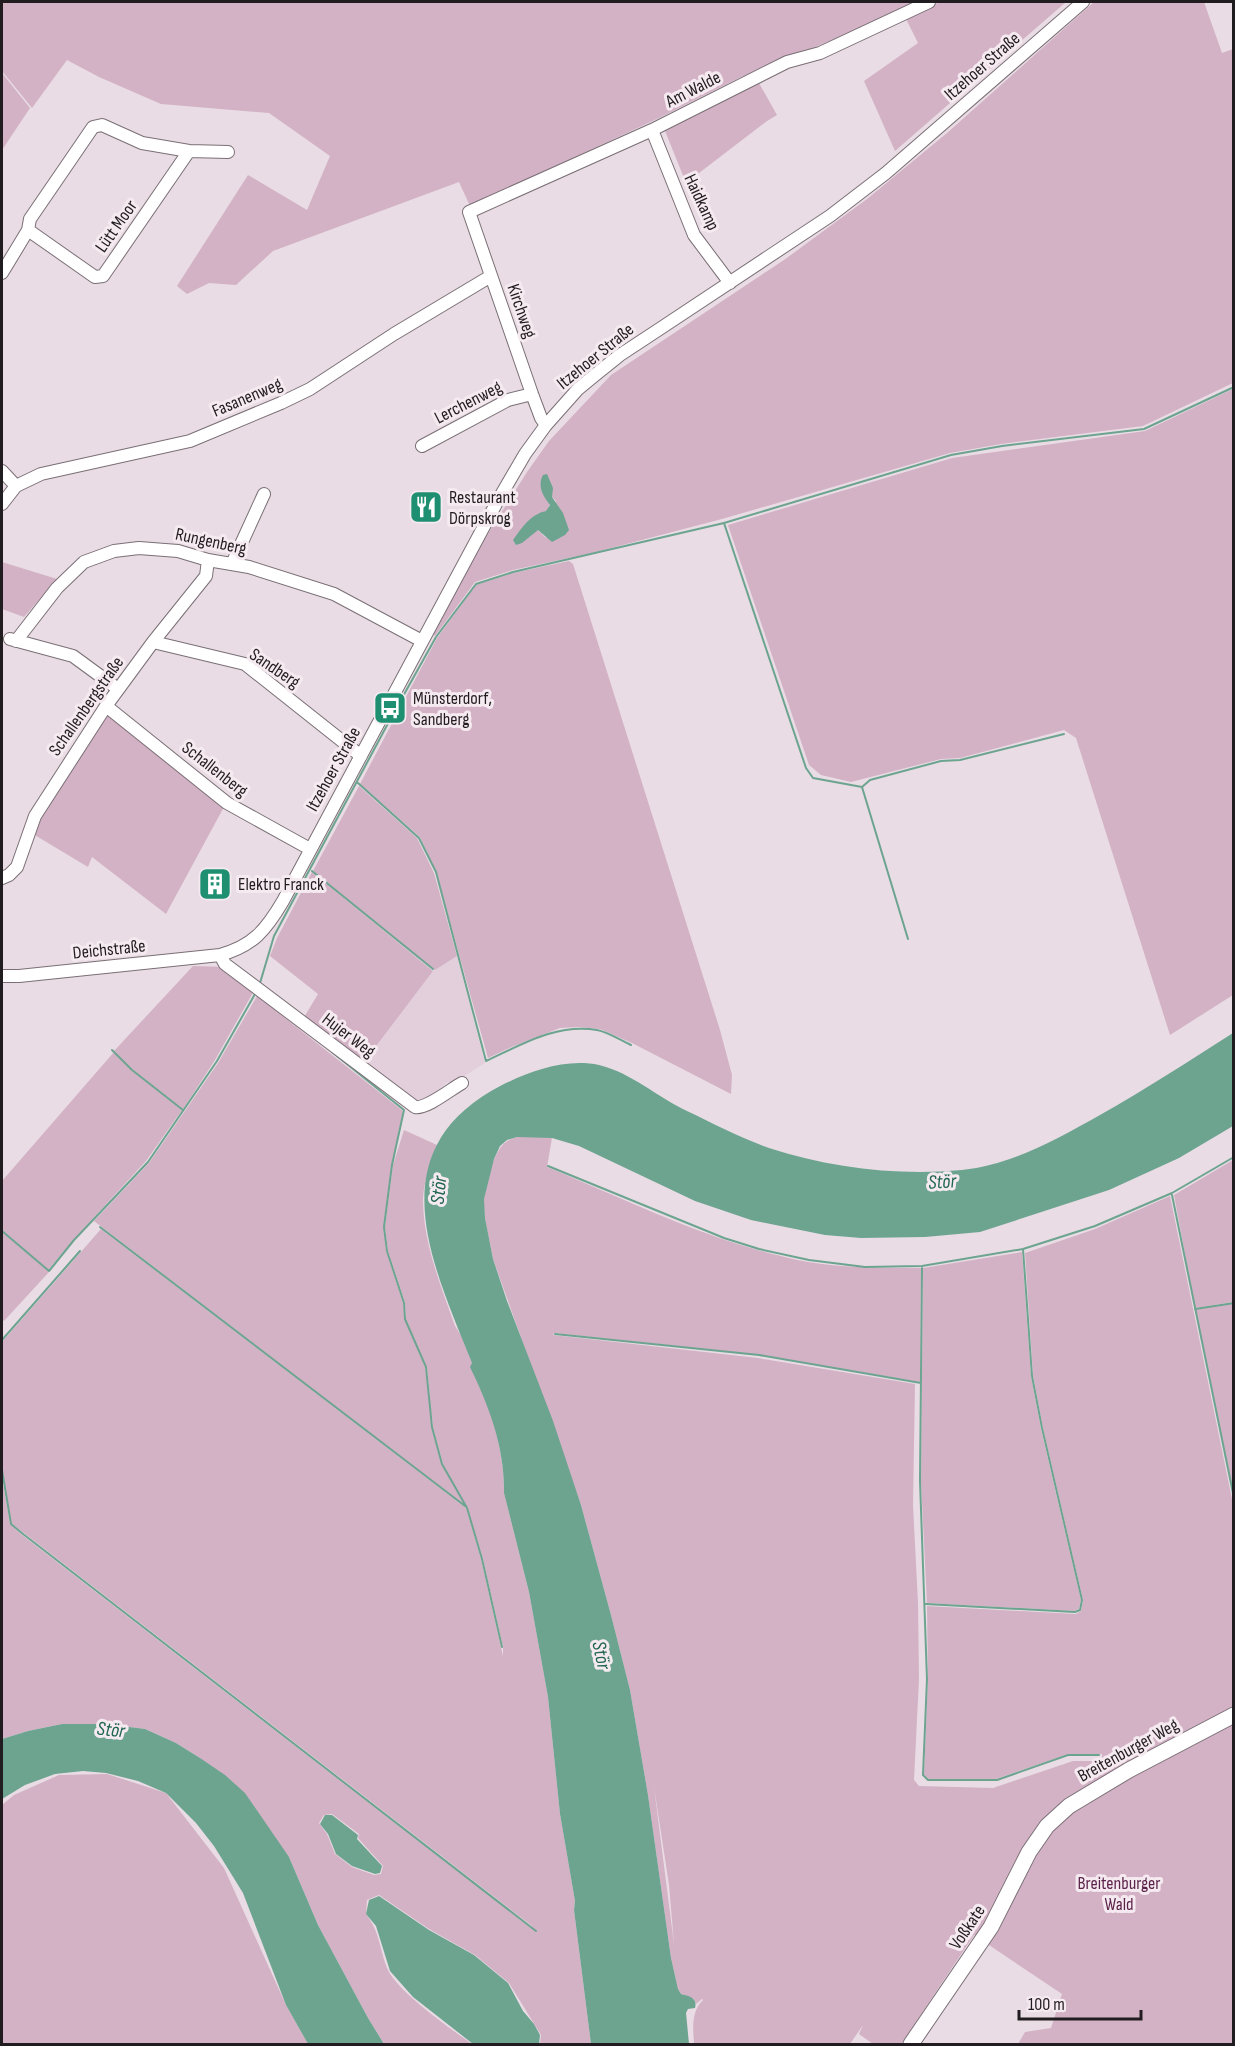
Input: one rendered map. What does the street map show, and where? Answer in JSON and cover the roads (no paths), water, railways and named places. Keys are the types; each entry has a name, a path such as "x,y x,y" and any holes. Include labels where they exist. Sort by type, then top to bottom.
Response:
{"main road":[{"name":"Breitenburger Weg","path":"1047,1826 1069,1806 1129,1770 1233,1715"},
{"name":"Voßkate","path":"911,2044 991,1927 1029,1852 1047,1826"}],"street":[{"name":"Am Walde","path":"473,210 652,130 787,62 820,53 928,2"},
{"name":"Itzehoer Straße","path":"220,955 249,944 272,920 496,502 546,424 578,389 620,355 830,216 886,173 1083,2"},
{"path":"2,273 28,230 30,219 93,128 102,125 142,143 189,151 228,152"},
{"name":"Haidkamp","path":"652,130 694,235 730,283"},
{"name":"Lütt Moor","path":"28,230 95,277 103,276 189,151"},
{"name":"Kirchweg","path":"473,210 469,212 490,276 541,418 546,424"},
{"name":"Fasanenweg","path":"2,504 16,486 41,474 190,441 281,403 310,389 394,334 490,276"},
{"name":"Lerchenweg","path":"422,446 508,400 532,394"},
{"path":"2,471 16,486"},
{"path":"232,564 264,494"},
{"name":"Rungenberg","path":"118,689 73,656 12,640 57,588 84,562 114,551 139,548 178,550 208,560 249,567 334,594 422,641"},
{"name":"Schallenbergstraße","path":"2,878 17,867 35,816 106,706 153,642 207,576 208,560"},
{"name":"Sandberg","path":"153,642 245,664 361,756"},
{"name":"Schallenberg","path":"106,706 227,803 310,849"},
{"name":"Deichstraße","path":"2,976 220,955"},
{"name":"Hujer Weg","path":"220,955 225,964 415,1107 422,1108 462,1083"}],"water":[{"path":"547,474 553,488 552,497 563,513 569,530 552,542 538,530 516,545 513,540 523,526 531,518 546,511 550,505 541,487 541,479"},
{"name":"Stör","path":"1233,1033 1233,1126 1179,1158 1109,1190 980,1232 925,1237 861,1238 825,1235 751,1220 695,1201 579,1146 552,1138 517,1137 507,1140 500,1146 494,1159 484,1199 485,1218 493,1259 553,1421 581,1505 611,1615 630,1690 648,1795 671,1958 678,1989 681,1994 694,1999 696,2004 695,2008 688,2009 686,2013 689,2044 591,2044 574,1910 575,1901 560,1814 548,1697 529,1592 504,1493 499,1444 470,1367 472,1363 442,1287 431,1248 425,1211 427,1175 439,1142 463,1112 502,1085 549,1067 587,1063 611,1069 717,1126 792,1155 864,1169 913,1172 962,1170 999,1163 1051,1142 1134,1095"},
{"name":"Stör","path":"62,1724 106,1724 145,1729 176,1743 200,1758 225,1775 245,1793 289,1857 318,1925 384,2044 308,2044 286,2005 243,1893 214,1846 196,1823 166,1793 138,1781 106,1773 83,1771 55,1774 25,1785 2,1799 2,1739"},
{"path":"325,1815 332,1815 358,1835 357,1839 382,1866 380,1873 375,1874 352,1866 336,1854 328,1834 320,1824"},
{"path":"379,1896 429,1930 474,1955 508,1983 523,2011 540,2035 539,2044 473,2044 413,1997 390,1971 376,1926 366,1914 369,1900"}],"waterway":[{"path":"260,983 274,936 392,716 436,637 476,584 513,572 724,523 951,455 1002,446 1144,429 1234,387"},
{"path":"724,523 806,768 813,778 862,787 870,780 941,761 960,760 1064,734"},
{"path":"358,783 419,838 436,872 486,1061 526,1042 568,1030 597,1030 631,1045"},
{"path":"862,787 908,939"},
{"path":"312,871 433,969"},
{"path":"2,1231 49,1271 74,1240 148,1162 217,1061 255,994"},
{"path":"112,1050 132,1070 183,1110"},
{"path":"332,1052 404,1110 392,1165 384,1227 387,1251 404,1303 405,1319 426,1367 432,1427 442,1464 467,1508 482,1559 502,1647"},
{"path":"548,1166 724,1238 759,1249 809,1260 865,1267 922,1266 1023,1249 1095,1226 1172,1193 1234,1157"},
{"path":"1172,1195 1234,1498"},
{"path":"100,1227 465,1506"},
{"path":"926,1604 1075,1612 1080,1610 1082,1600 1032,1376 1023,1249"},
{"path":"2,1340 80,1251"},
{"path":"922,1268 920,1481 927,1679 923,1775 928,1780 997,1780 1068,1755 1099,1755"},
{"path":"1195,1309 1234,1303"},
{"path":"555,1334 759,1355 921,1383"},
{"path":"2,1470 11,1524 536,1931"}],"place":[{"name":"Restaurant Dörpskrog","path":"426,507"},
{"name":"Münsterdorf, Sandberg","path":"390,708"},
{"name":"Elektro Franck","path":"215,884"}],"park label":[{"name":"Breitenburger Wald","path":"1119,1893"}]}
